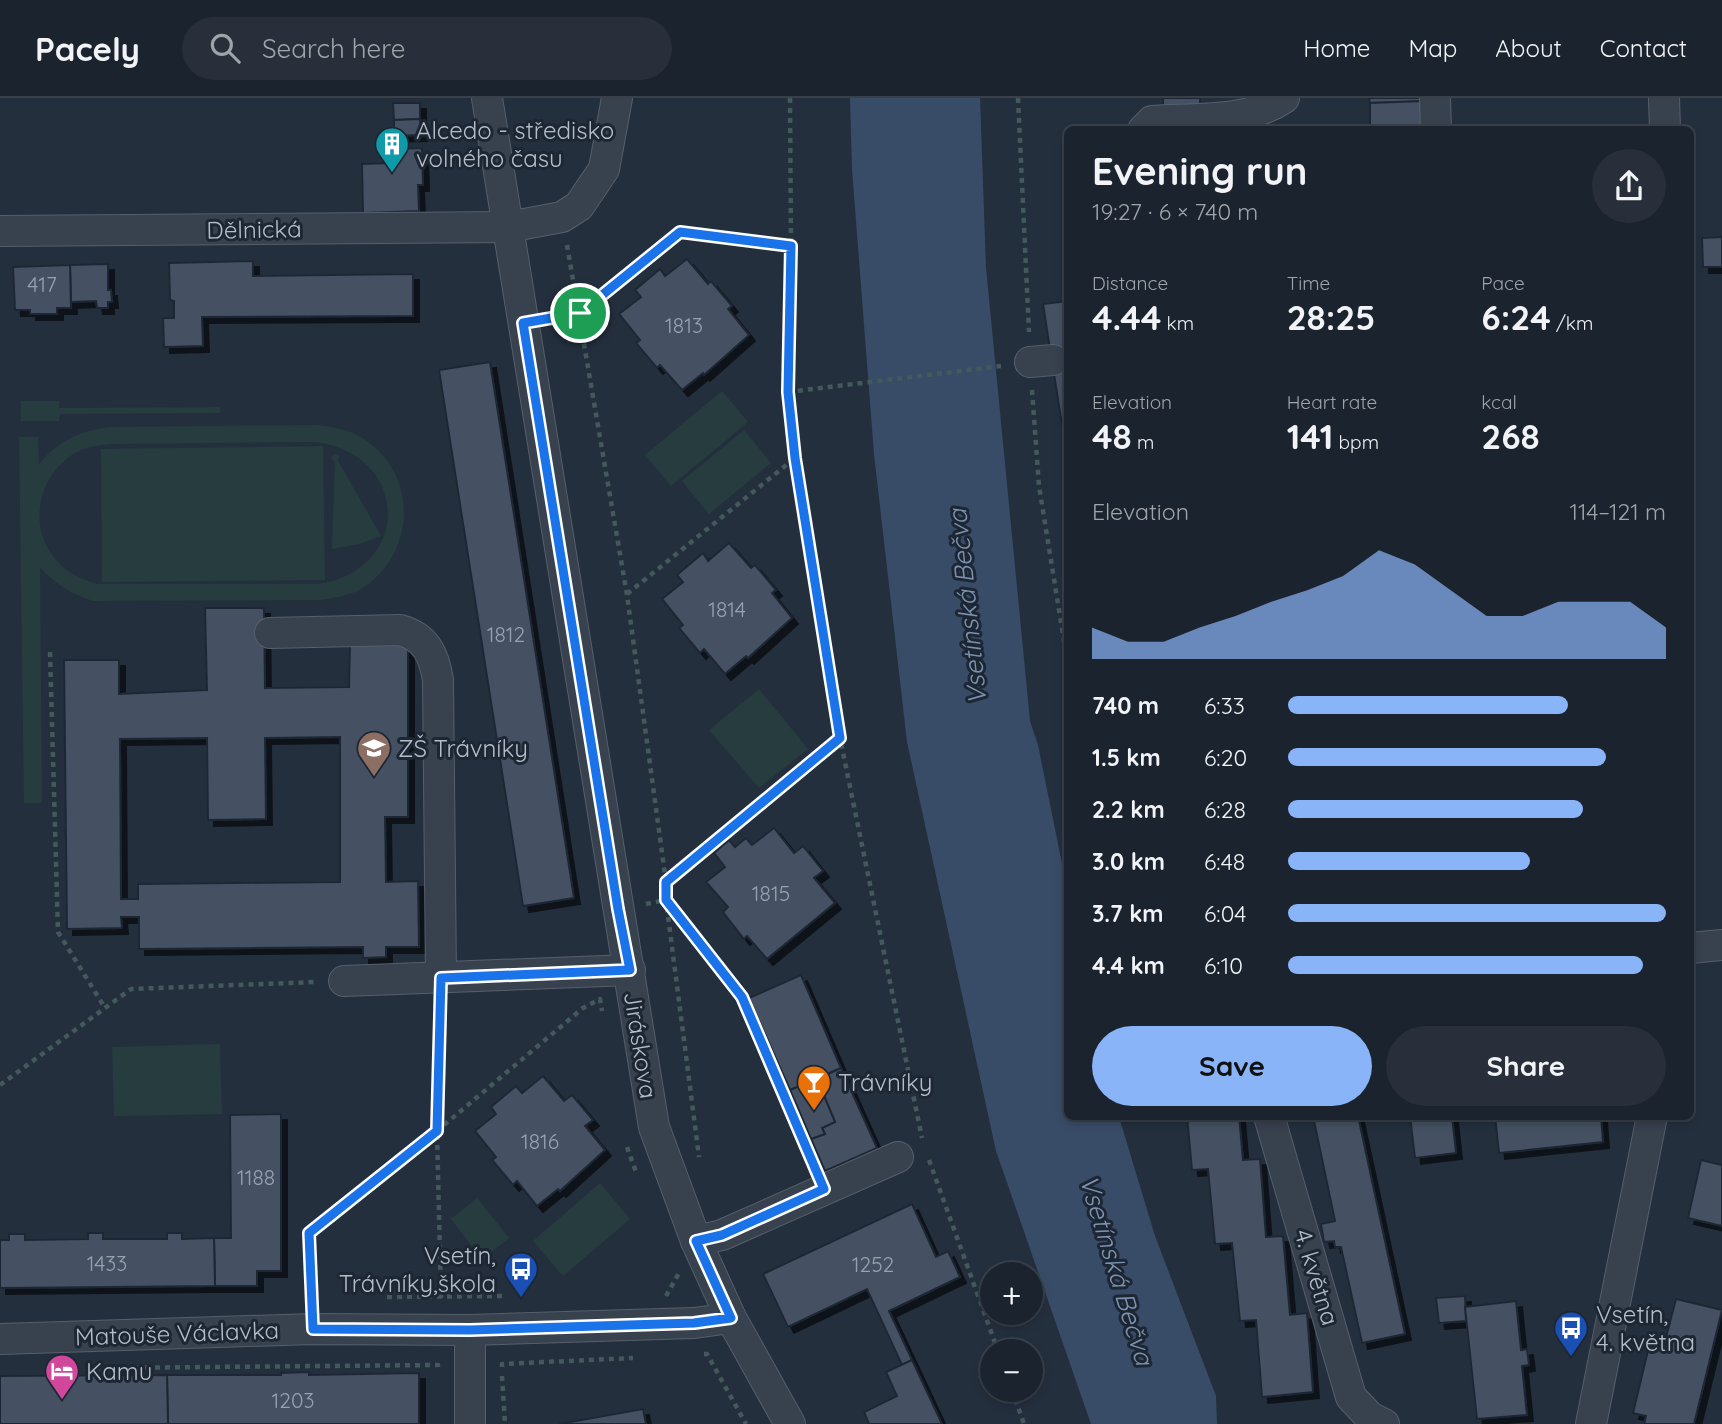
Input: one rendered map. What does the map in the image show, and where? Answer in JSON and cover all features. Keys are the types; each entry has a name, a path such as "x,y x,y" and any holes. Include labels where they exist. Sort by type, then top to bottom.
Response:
{"street":[{"name":"Jiráskova","path":"487,98 654,1127 696,1241 731,1318 790,1424"},
{"path":"508,227 562,217 579,206 604,169 617,98"},
{"path":"1147,126 1152,121 1232,116 1269,108 1284,98"},
{"path":"1435,98 1436,126"},
{"path":"1664,98 1665,126"},
{"name":"Dělnická","path":"0,231 508,227"},
{"path":"270,633 400,630 415,634 435,660 439,680 441,978"},
{"path":"1694,948 1722,946"},
{"path":"344,981 441,978 599,986 630,970"},
{"name":"4. května","path":"1270,1120 1351,1397 1370,1417 1384,1424"},
{"path":"1591,1424 1651,1120"},
{"path":"696,1241 722,1235 911,1152"},
{"name":"Matouše Václavka","path":"0,1339 313,1329 470,1330 694,1323 731,1318"},
{"path":"470,1330 470,1424"}],"path":[{"path":"790,98 788,392 795,458 911,1152"},
{"path":"1018,98 1041,361 1039,486 1064,641"},
{"path":"562,217 627,595 666,882 666,900 699,1159"},
{"path":"523,323 580,313 680,232 791,246"},
{"path":"788,392 1041,361"},
{"path":"627,595 795,458"},
{"path":"50,652 58,932 105,1008"},
{"path":"666,882 840,738"},
{"path":"666,900 742,997 824,1189"},
{"path":"440,1330 437,1131 441,978"},
{"path":"0,1085 131,989 344,981"},
{"path":"599,986 603,1012"},
{"path":"313,1329 309,1233 437,1131 583,1007 599,986"},
{"path":"626,1142 639,1178"},
{"path":"928,1159 994,1339"},
{"path":"653,1296 666,1296 680,1273 674,1261"},
{"path":"441,1296 520,1296"},
{"path":"693,1355 707,1354 746,1424"},
{"path":"505,1424 502,1364 639,1357"},
{"path":"82,1368 438,1365"},
{"path":"1016,1402 1024,1424"}],"green space":[{"path":"722,391 748,422 671,486 645,455"},
{"path":"21,401 59,401 59,408 220,407 220,413 60,414 59,421 21,421"},
{"path":"317,425 349,432 379,451 393,469 401,490 404,512 401,534 393,555 380,573 361,589 319,600 93,601 64,588 40,568 42,803 24,803 19,437 38,437 39,464 54,449 71,438 110,427","holes":["316,442 347,451 370,468 383,489 388,513 384,536 371,558 349,574 318,584 97,584 60,565 47,547 42,532 41,502 52,474 75,453 88,448 111,444"]},
{"path":"744,430 771,463 709,514 682,481"},
{"path":"323,446 325,580 102,582 101,449"},
{"path":"334,454 339,455 338,461 381,536 360,544 332,549 335,462 331,458"},
{"path":"759,689 808,749 759,788 709,730"},
{"path":"220,1044 222,1114 114,1116 112,1047"},
{"path":"600,1183 630,1219 563,1276 533,1241"},
{"path":"477,1198 509,1238 482,1259 451,1219"}],"water":[{"name":"Vsetínská Bečva","path":"850,98 980,98 986,268 1030,721 1038,745 1064,873 1064,1120 1120,1120 1155,1236 1216,1396 1217,1424 1091,1424 1043,1286 1043,1262 1035,1262 996,1151 907,742 874,454 852,169"}],"building":[{"path":"1163,98 1200,98 1200,108 1163,107"},
{"path":"1369,98 1425,98 1425,101 1370,103"},
{"path":"1425,101 1425,126 1370,126 1370,103"},
{"path":"393,103 420,103 420,119 394,120"},
{"path":"420,119 421,135 394,136 394,120"},
{"name":"Alcedo - středisko volného času","path":"422,148 423,185 418,185 419,211 363,213 362,164 392,163 391,149"},
{"path":"1722,237 1722,267 1703,267 1702,238"},
{"path":"687,259 708,284 711,281 732,306 728,309 749,335 704,375 703,373 682,390 660,365 657,368 636,343 640,340 619,314 641,297 635,290 660,269 665,276"},
{"path":"253,261 253,276 413,274 413,316 202,317 203,346 164,347 163,318 174,318 174,301 170,300 169,263"},
{"path":"108,264 108,290 111,290 112,302 108,302 108,308 97,308 96,301 71,302 70,265"},
{"path":"70,265 71,308 57,308 57,314 30,314 30,310 15,310 13,267"},
{"path":"1064,301 1064,354 1051,356 1043,304"},
{"path":"490,362 574,898 523,906 439,370"},
{"path":"1064,367 1064,437 1053,368"},
{"path":"729,543 751,568 755,565 776,590 772,593 792,618 748,658 746,656 725,674 704,649 700,653 679,628 683,625 662,599 683,582 677,575 703,553 708,561"},
{"name":"ZŠ Trávníky","path":"205,608 264,608 265,688 349,687 350,643 408,643 408,817 385,817 386,882 418,881 419,947 386,947 386,957 363,958 363,947 139,949 139,917 121,917 122,928 67,929 64,660 119,660 119,694 207,690","holes":["340,737 340,882 138,884 138,899 121,899 120,739 207,738 208,820 266,819 265,738"]},
{"path":"774,828 794,853 803,846 823,871 814,878 835,903 767,959 747,936 744,939 723,912 728,907 706,882 725,867 714,853 729,840 735,847 746,838 752,845"},
{"path":"801,975 841,1068 790,1090 749,998"},
{"path":"841,1068 877,1148 825,1171 811,1139 825,1134 822,1128 835,1122 817,1079"},
{"path":"543,1076 564,1101 572,1095 593,1120 585,1126 605,1150 560,1191 558,1189 537,1206 517,1181 513,1185 492,1160 496,1157 475,1131 496,1114 491,1107 516,1086 522,1093"},
{"path":"817,1079 835,1122 822,1128 825,1134 811,1139 790,1090"},
{"path":"281,1114 281,1271 257,1271 257,1286 215,1286 214,1238 231,1238 230,1115"},
{"path":"1187,1120 1239,1120 1243,1160 1260,1159 1266,1237 1283,1236 1290,1315 1307,1313 1313,1392 1262,1397 1256,1320 1240,1321 1232,1243 1215,1244 1208,1169 1192,1170"},
{"path":"1314,1120 1359,1120 1405,1334 1362,1343 1341,1247 1335,1247 1334,1241 1324,1242 1321,1224 1335,1221"},
{"path":"1410,1120 1452,1120 1456,1153 1415,1158"},
{"path":"1495,1120 1601,1120 1603,1142 1499,1153"},
{"path":"1701,1160 1722,1165 1722,1226 1688,1218"},
{"path":"912,1204 936,1257 948,1251 960,1277 889,1311 912,1360 902,1365 867,1289 788,1327 763,1274"},
{"path":"88,1233 103,1233 103,1239 167,1239 167,1233 182,1233 182,1239 214,1238 215,1286 0,1288 0,1240 9,1240 9,1234 25,1234 25,1240 88,1239"},
{"path":"1465,1296 1466,1321 1439,1323 1436,1298"},
{"path":"1676,1299 1722,1310 1694,1424 1644,1424 1646,1416 1633,1413 1651,1338 1665,1341"},
{"path":"1516,1301 1521,1350 1527,1349 1529,1365 1522,1366 1527,1415 1477,1419 1465,1307"},
{"path":"912,1360 942,1424 869,1424 864,1412 897,1396 886,1372"},
{"path":"309,1372 309,1375 419,1373 419,1424 168,1424 167,1375 281,1375"},
{"path":"167,1375 168,1424 0,1424 0,1376"},
{"path":"643,1409 646,1424 559,1424"}],"place":[{"name":"Alcedo - středisko volného času","path":"392,174"},
{"name":"ZŠ Trávníky","path":"374,778"},
{"name":"Trávníky","path":"814,1112"},
{"name":"Vsetín, Trávníky,škola","path":"521,1299"},
{"name":"Vsetín, 4. května","path":"1571,1358"},
{"name":"Kamu","path":"62,1401"}],"route":[{"path":"680,232 791,246 788,392 795,458 840,738 666,882 666,900 742,997 824,1189 722,1235 696,1241 731,1318 694,1323 470,1330 313,1329 309,1233 437,1131 441,978 630,970 523,323 580,313 680,232"}]}
